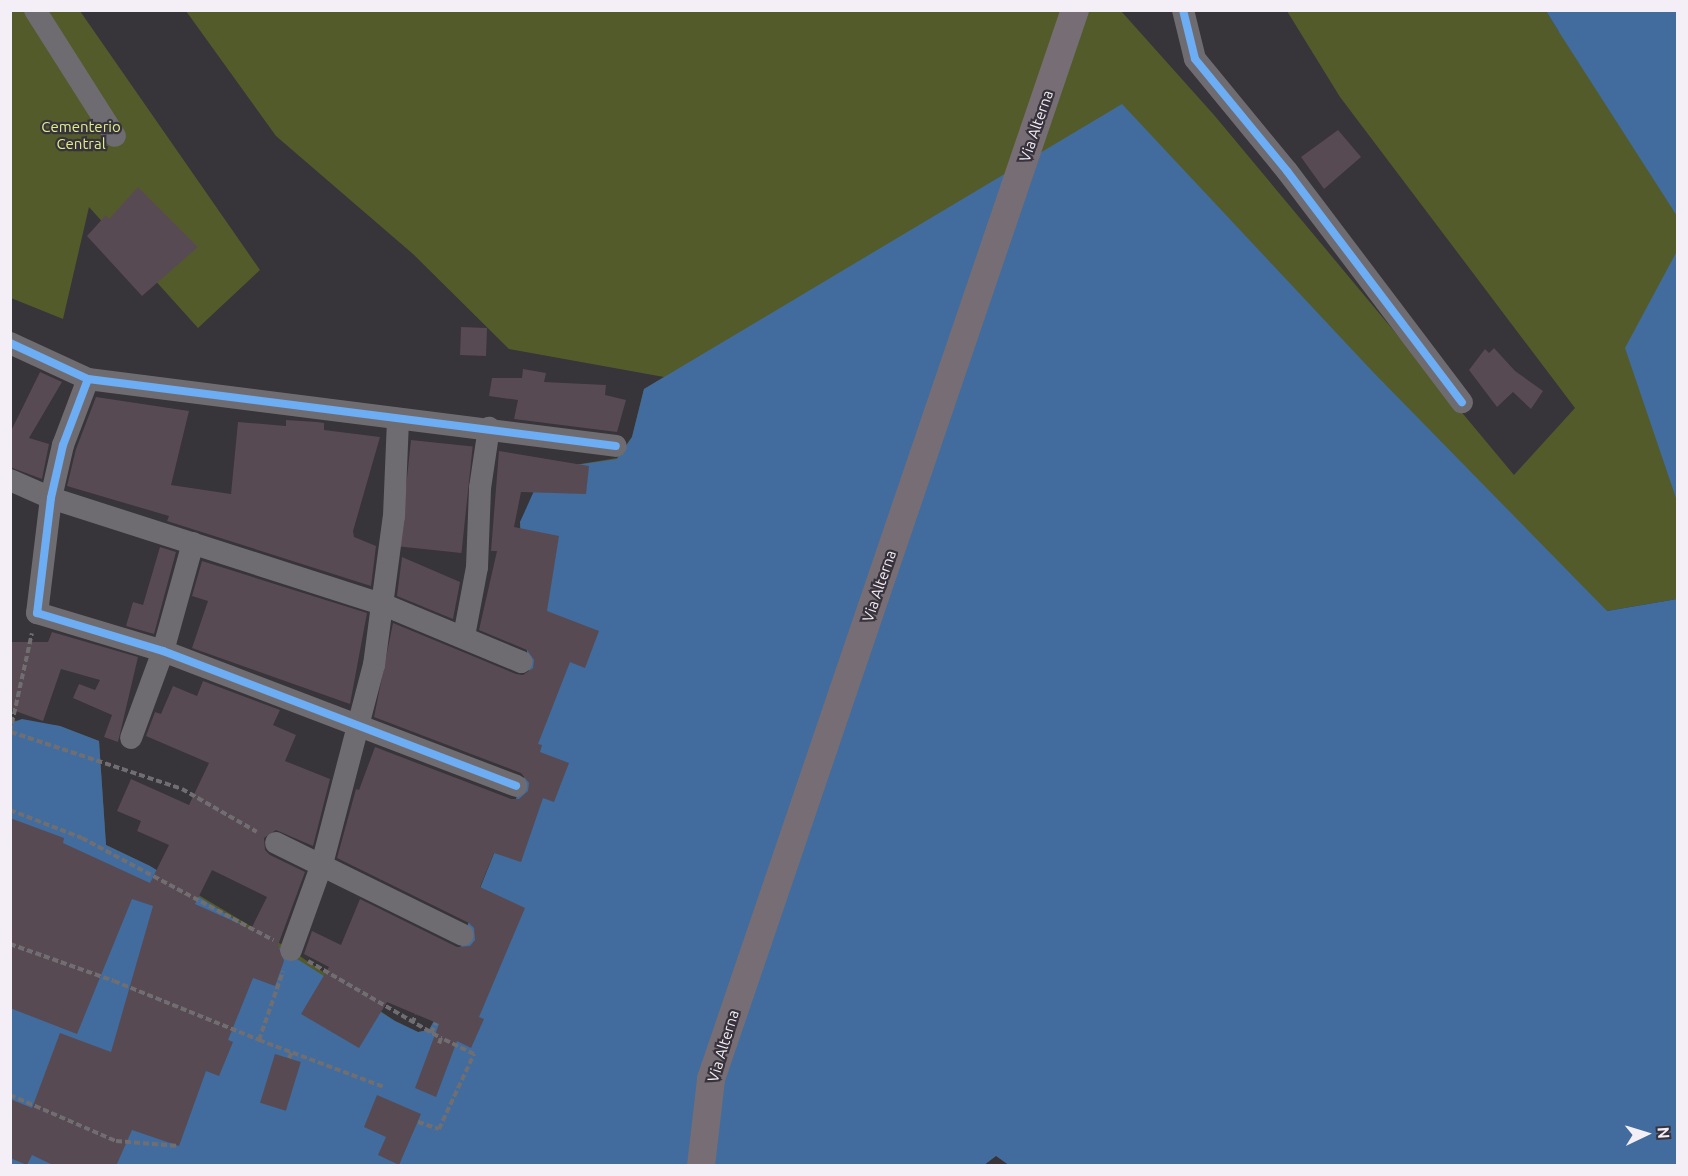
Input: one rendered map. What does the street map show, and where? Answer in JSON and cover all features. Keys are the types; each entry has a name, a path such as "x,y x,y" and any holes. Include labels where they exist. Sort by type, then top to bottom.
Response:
{"main road":[{"name":"Via Alterna","path":"701,1166 711,1078 1075,10"}],"street":[{"path":"35,10 115,136"},
{"path":"1183,10 1195,59 1287,171 1462,402"},
{"path":"10,343 88,379 398,419 489,428 616,446"},
{"path":"88,379 63,445 51,498 37,613 163,651 356,728 516,786"},
{"path":"291,950 322,864 374,665 394,516 398,419"},
{"path":"464,636 477,567 480,488 489,428"},
{"path":"10,480 51,498 382,604 464,636 521,662"},
{"path":"131,738 163,651 193,543"},
{"path":"276,843 463,934"}],"path":[{"path":"37,613 11,732 182,789 276,843"},
{"path":"10,810 82,838 291,950 458,1050 474,1054 439,1129 418,1122"},
{"path":"10,944 114,981 384,1087"},
{"path":"260,1040 291,950"},
{"path":"412,1023 416,1015"},
{"path":"431,1033 436,1023"},
{"path":"439,1044 441,1038"},
{"path":"458,1050 462,1044"},
{"path":"289,1058 292,1052"},
{"path":"10,1095 116,1141 178,1146"}],"green space":[{"name":"Cementerio Central","path":"10,11 80,11 260,270 198,328 89,207 63,319 11,298"},
{"path":"186,11 1121,11 1214,115 1514,475 1575,408 1340,97 1287,11 1546,11 1559,32 1677,11 1677,599 1607,611 608,995 11,1166 11,720 60,726 99,741 106,845 150,866 291,950 395,1021 418,1032 429,1030 442,1006 477,896 538,744 527,652 520,522 562,467 617,458 632,437 644,389 664,377 509,349 413,254 276,136"}],"water":[{"path":"1546,11 1677,11 1677,216 1559,32"},
{"path":"1122,104 1373,372 1607,611 1677,599 1677,1165 1010,1166 996,1156 983,1166 11,1166 11,723 22,719 60,726 99,741 106,845 150,866 395,1021 418,1032 429,1030 442,1006 477,896 538,744 527,652 520,522 538,482 562,467 617,459 632,437 644,389"},
{"path":"1677,251 1677,501 1625,348"}],"building":[{"path":"1338,130 1361,157 1324,189 1301,157"},
{"path":"138,187 198,247 142,296 87,236 106,215 109,219"},
{"path":"461,327 487,328 486,356 460,355"},
{"path":"1494,348 1515,371 1543,391 1531,409 1513,392 1497,407 1469,370 1485,349 1489,353"},
{"path":"523,369 546,373 544,382 606,385 605,395 626,400 617,432 514,419 518,400 489,396 492,378 522,378"},
{"path":"40,372 62,382 29,438 49,444 42,479 10,467 10,433"},
{"path":"96,397 189,411 171,485 231,494 238,422 286,426 286,420 317,422 324,423 324,430 380,437 353,531 354,537 376,546 371,586 167,521 169,516 67,486 76,449"},
{"path":"411,440 473,446 461,553 400,546"},
{"path":"499,451 589,466 586,494 521,492 514,527 559,536 547,611 599,631 585,668 570,662 538,744 542,745 540,752 569,763 554,802 543,798 521,862 494,853 480,887 525,908 479,1017 484,1019 471,1048 457,1041 436,1097 415,1088 439,1024 387,1002 359,1048 301,1014 329,967 304,954 312,931 341,945 360,899 457,947 470,946 475,940 474,928 469,923 337,858 356,789 359,790 375,747 511,799 519,799 528,791 529,783 521,773 374,717 393,623 516,674 523,675 533,668 534,660 527,650 479,630 497,551 491,551"},
{"path":"160,547 176,552 154,634 126,626 133,602 143,605"},
{"path":"402,557 460,582 453,619 397,596"},
{"path":"202,561 367,613 350,704 192,648 208,601 192,596"},
{"path":"52,632 138,657 118,742 104,737 112,715 73,698 79,684 95,690 100,680 61,669 43,721 10,709 10,642 48,642"},
{"path":"203,681 280,710 273,725 296,735 285,761 330,779 313,846 276,830 264,838 265,850 270,855 305,872 278,945 284,961 275,986 253,978 228,1040 233,1042 219,1076 206,1071 179,1146 132,1130 116,1166 55,1166 32,1155 27,1165 10,1158 10,1099 32,1108 60,1033 111,1052 153,906 132,899 77,1034 10,1008 10,818 64,838 63,843 150,883 169,845 137,831 141,821 117,811 131,779 189,805 209,763 146,736 155,712 161,714 173,686 197,696","holes":["212,870 267,897 251,929 195,904"]},
{"path":"275,1054 301,1062 286,1111 260,1103"},
{"path":"377,1095 421,1114 399,1165 378,1155 386,1137 364,1127"}],"cycle path":[{"path":"1183,10 1195,59 1287,171 1462,402"},
{"path":"10,343 88,379 616,446"},
{"path":"88,379 63,445 51,498 37,613 163,651 516,786"}]}
